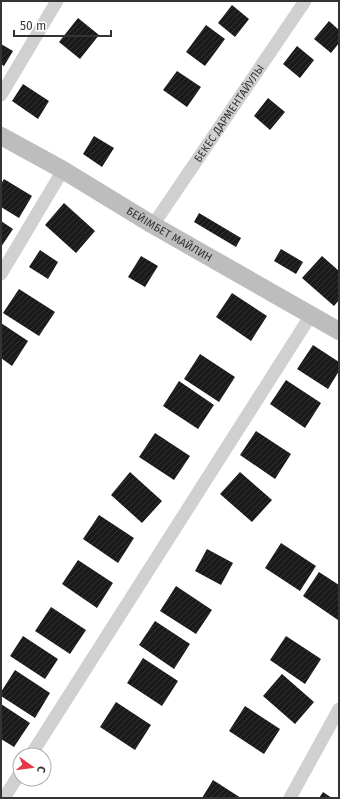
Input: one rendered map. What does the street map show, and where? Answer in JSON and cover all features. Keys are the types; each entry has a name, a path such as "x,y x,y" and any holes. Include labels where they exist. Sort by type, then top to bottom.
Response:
{"street":[{"path":"1,95 57,1"},
{"name":"БЕКЕС ДАРМЕНТАЙУЛЫ","path":"154,226 305,1"},
{"name":"БЕЙІМБЕТ МАЙЛИН","path":"1,136 63,170 154,226 312,315 338,327"},
{"path":"1,274 63,170"},
{"path":"36,747 312,315"},
{"path":"290,798 339,709"},
{"path":"4,798 12,786"}],"building":[{"path":"232,5 249,19 235,37 218,23"},
{"path":"78,18 99,35 80,59 59,42"},
{"path":"329,21 339,30 339,43 331,53 314,39"},
{"path":"206,25 225,39 205,66 186,52"},
{"path":"1,44 13,51 4,66 1,64"},
{"path":"297,46 314,60 300,78 283,64"},
{"path":"177,71 201,87 187,107 163,90"},
{"path":"23,84 49,101 38,119 12,101"},
{"path":"268,98 285,112 270,130 254,116"},
{"path":"94,136 114,148 102,167 83,154"},
{"path":"4,179 32,196 19,218 1,207 1,184"},
{"path":"64,203 95,231 76,253 45,225"},
{"path":"199,213 241,238 236,247 194,222"},
{"path":"1,221 13,229 1,247"},
{"path":"281,249 303,262 296,274 274,261"},
{"path":"40,250 58,262 48,279 29,267"},
{"path":"141,256 158,266 145,287 128,277"},
{"path":"322,256 339,271 339,300 334,306 302,278"},
{"path":"19,289 55,312 39,336 3,313"},
{"path":"232,293 267,316 251,341 216,317"},
{"path":"1,323 28,341 12,366 1,358"},
{"path":"313,345 339,362 339,371 328,389 297,369"},
{"path":"200,354 235,377 219,402 184,379"},
{"path":"286,380 321,403 305,428 270,404"},
{"path":"179,381 214,405 198,429 163,406"},
{"path":"256,431 291,454 275,479 240,455"},
{"path":"155,433 190,456 174,480 139,457"},
{"path":"130,472 162,501 142,523 111,495"},
{"path":"240,472 272,500 252,522 220,494"},
{"path":"99,515 134,538 118,563 83,539"},
{"path":"281,543 316,566 300,591 265,568"},
{"path":"207,549 233,563 221,585 195,571"},
{"path":"78,560 113,583 97,608 62,584"},
{"path":"319,572 339,585 338,620 303,596"},
{"path":"176,586 212,610 196,634 160,611"},
{"path":"51,607 86,630 70,654 35,631"},
{"path":"155,621 190,644 174,669 139,645"},
{"path":"23,636 58,659 45,679 10,656"},
{"path":"286,636 321,659 305,684 270,660"},
{"path":"143,658 178,681 162,706 127,683"},
{"path":"15,670 50,693 35,718 1,696 1,692"},
{"path":"282,674 314,702 295,724 263,696"},
{"path":"116,702 151,725 135,750 100,727"},
{"path":"1,704 30,723 14,747 1,739"},
{"path":"245,706 280,729 264,754 229,731"},
{"path":"213,780 241,798 202,798"},
{"path":"323,792 332,798 319,798"}]}
